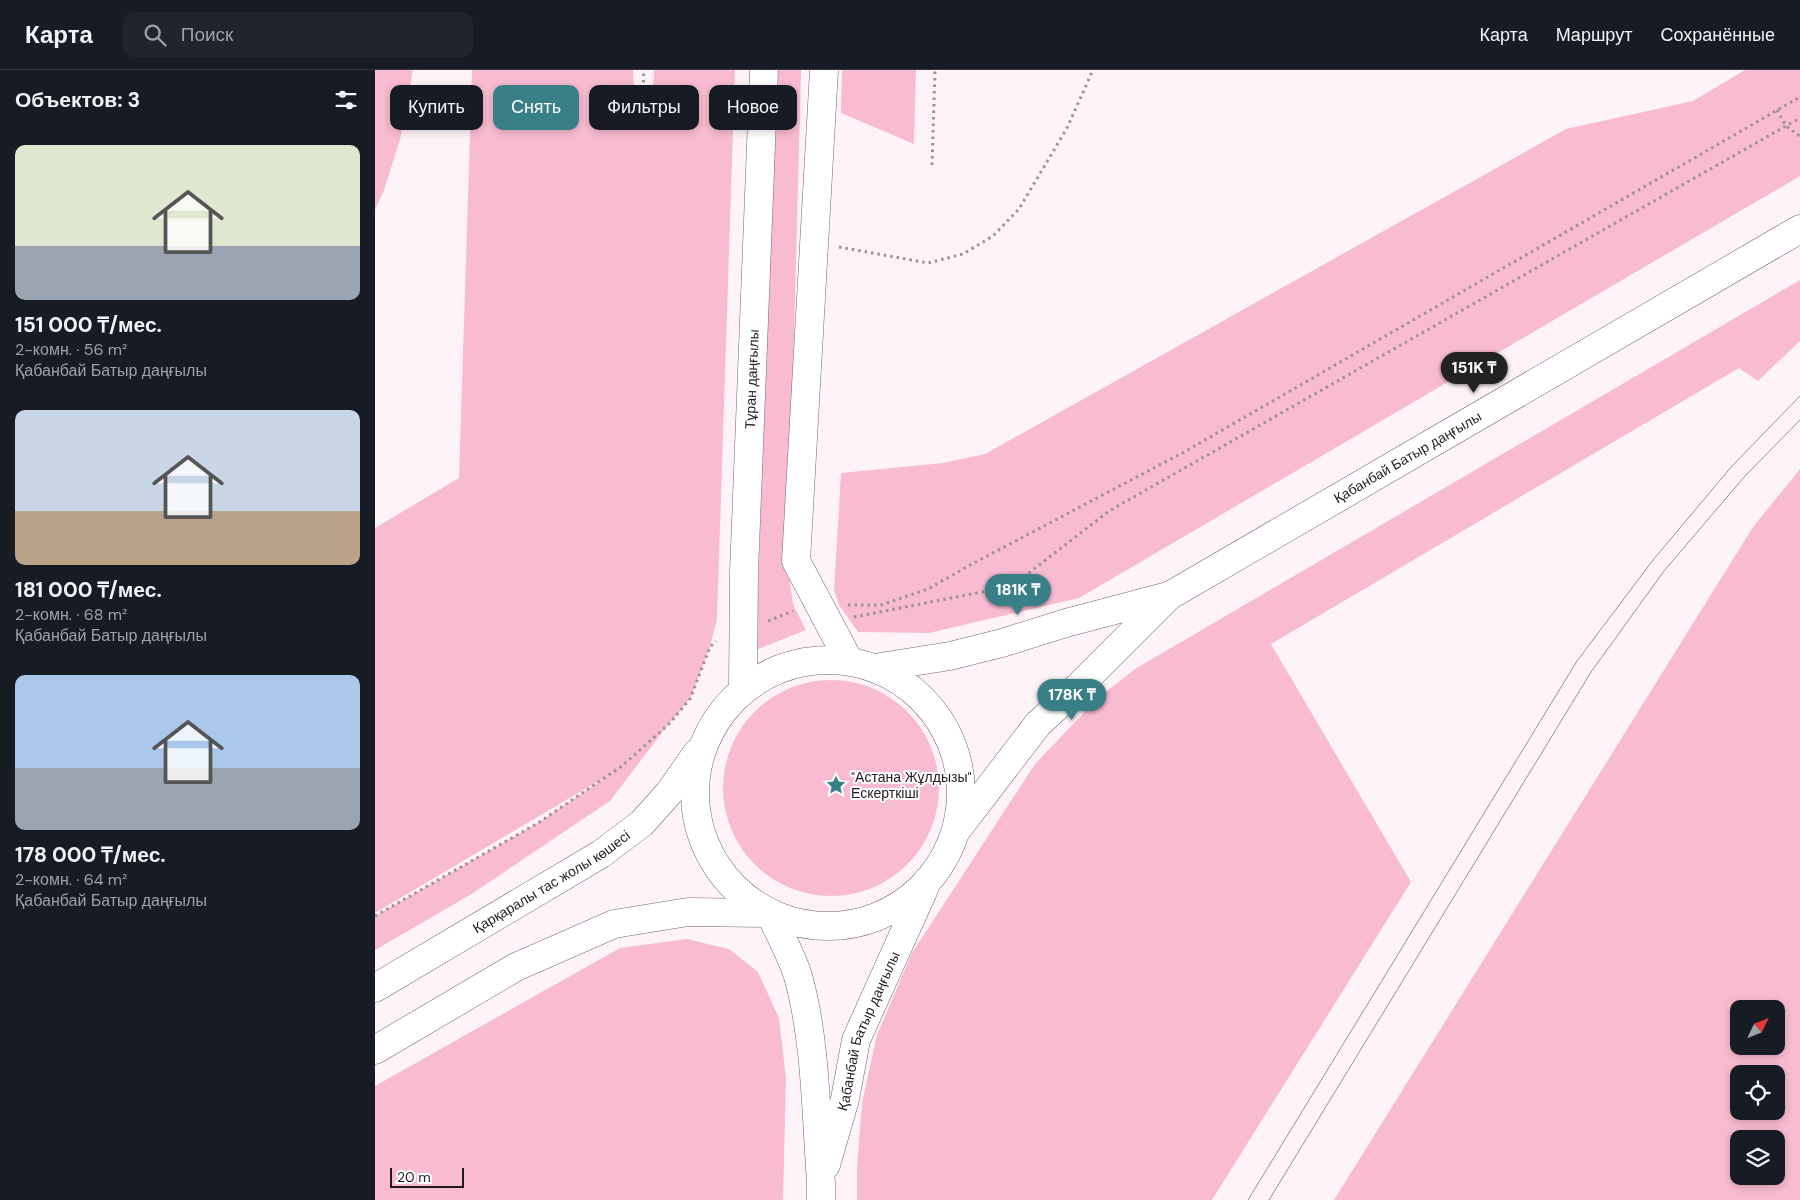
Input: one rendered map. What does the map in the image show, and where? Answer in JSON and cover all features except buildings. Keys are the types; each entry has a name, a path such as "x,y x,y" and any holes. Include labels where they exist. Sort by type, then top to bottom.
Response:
{"main road":[{"name":"Тұран даңғылы","path":"743,689 744,572 764,70"},
{"path":"375,1050 516,967 614,924 688,912 770,913 812,926 844,926 875,918 903,904 927,883 945,859 956,831 961,781 947,733 917,693 861,664 834,614 796,561 824,70"},
{"name":"Қабанбай Батыр даңғылы","path":"956,831 1038,724 1169,596 1800,229"},
{"name":"Қабанбай Батыр даңғылы","path":"743,689 775,669 811,660 861,664 950,656 1169,596"},
{"name":"Қарқаралы тас жолы көшесі","path":"375,988 601,854 643,823 669,792 743,689"},
{"path":"702,745 693,792 702,839 726,880 770,913"},
{"name":"Қабанбай Батыр даңғылы","path":"821,1192 845,1099 855,1040 927,883"},
{"name":"Қабанбай Батыр даңғылы","path":"770,913 797,975 805,1011 811,1049 821,1192"}],"path":[{"path":"643,85 644,70"},
{"path":"932,165 935,70"},
{"path":"814,242 928,263 963,254 993,236 1019,208 1067,128 1093,70"},
{"path":"834,614 881,605 928,589 971,564 1186,451 1800,96"},
{"path":"1777,110 1786,126 1800,136"},
{"path":"834,614 857,616 1012,586 1109,511 1800,118"},
{"path":"765,622 796,610"},
{"path":"375,916 539,823 623,766 669,724 690,698 710,647 717,640"}],"shaded area":[{"path":"375,70 413,70 410,85 390,85 390,130 402,130 384,190 375,210"},
{"path":"472,70 633,70 634,85 589,85 589,130 699,130 699,85 653,85 654,70 735,70 735,85 709,85 709,130 733,130 717,619 710,647 690,699 610,801 470,895 375,950 375,916 538,823 612,773 375,913 375,528 459,478 470,130 483,130 483,85 472,85"},
{"path":"776,70 801,70 788,567 793,604 806,630 756,650 774,130 797,130 797,85 775,85"},
{"path":"842,70 916,70 914,144 841,113"},
{"path":"1745,70 1800,70 1800,176 1079,598 929,633 858,632 839,605 834,590 841,473 943,463 985,454 1566,129 1693,101"},
{"path":"1800,280 1800,341 1758,381 1739,368 1271,644 1411,882 1212,1200 857,1200 857,1166 862,1103 877,1035 912,953 1035,764 1098,698 1135,669"},
{"path":"1800,469 1800,1200 1334,1200 1753,527"},
{"path":"831,680 852,682 872,688 891,698 907,712 921,728 931,747 937,767 939,788 937,809 931,829 921,848 907,864 891,878 872,888 852,894 831,896 810,894 790,888 771,878 755,864 741,848 731,829 725,809 723,788 725,767 731,747 741,728 755,712 771,698 790,688 810,682"},
{"path":"687,939 729,949 758,972 779,1018 786,1078 783,1200 375,1200 375,1086 620,948"}],"tram line":[{"path":"1248,1200 1577,661 1653,560 1732,466 1800,396"},
{"path":"1269,1200 1591,672 1664,571 1745,476 1800,420"}],"place":[{"name":"\"Астана Жұлдызы\" Ескерткіші","path":"836,785"}]}
